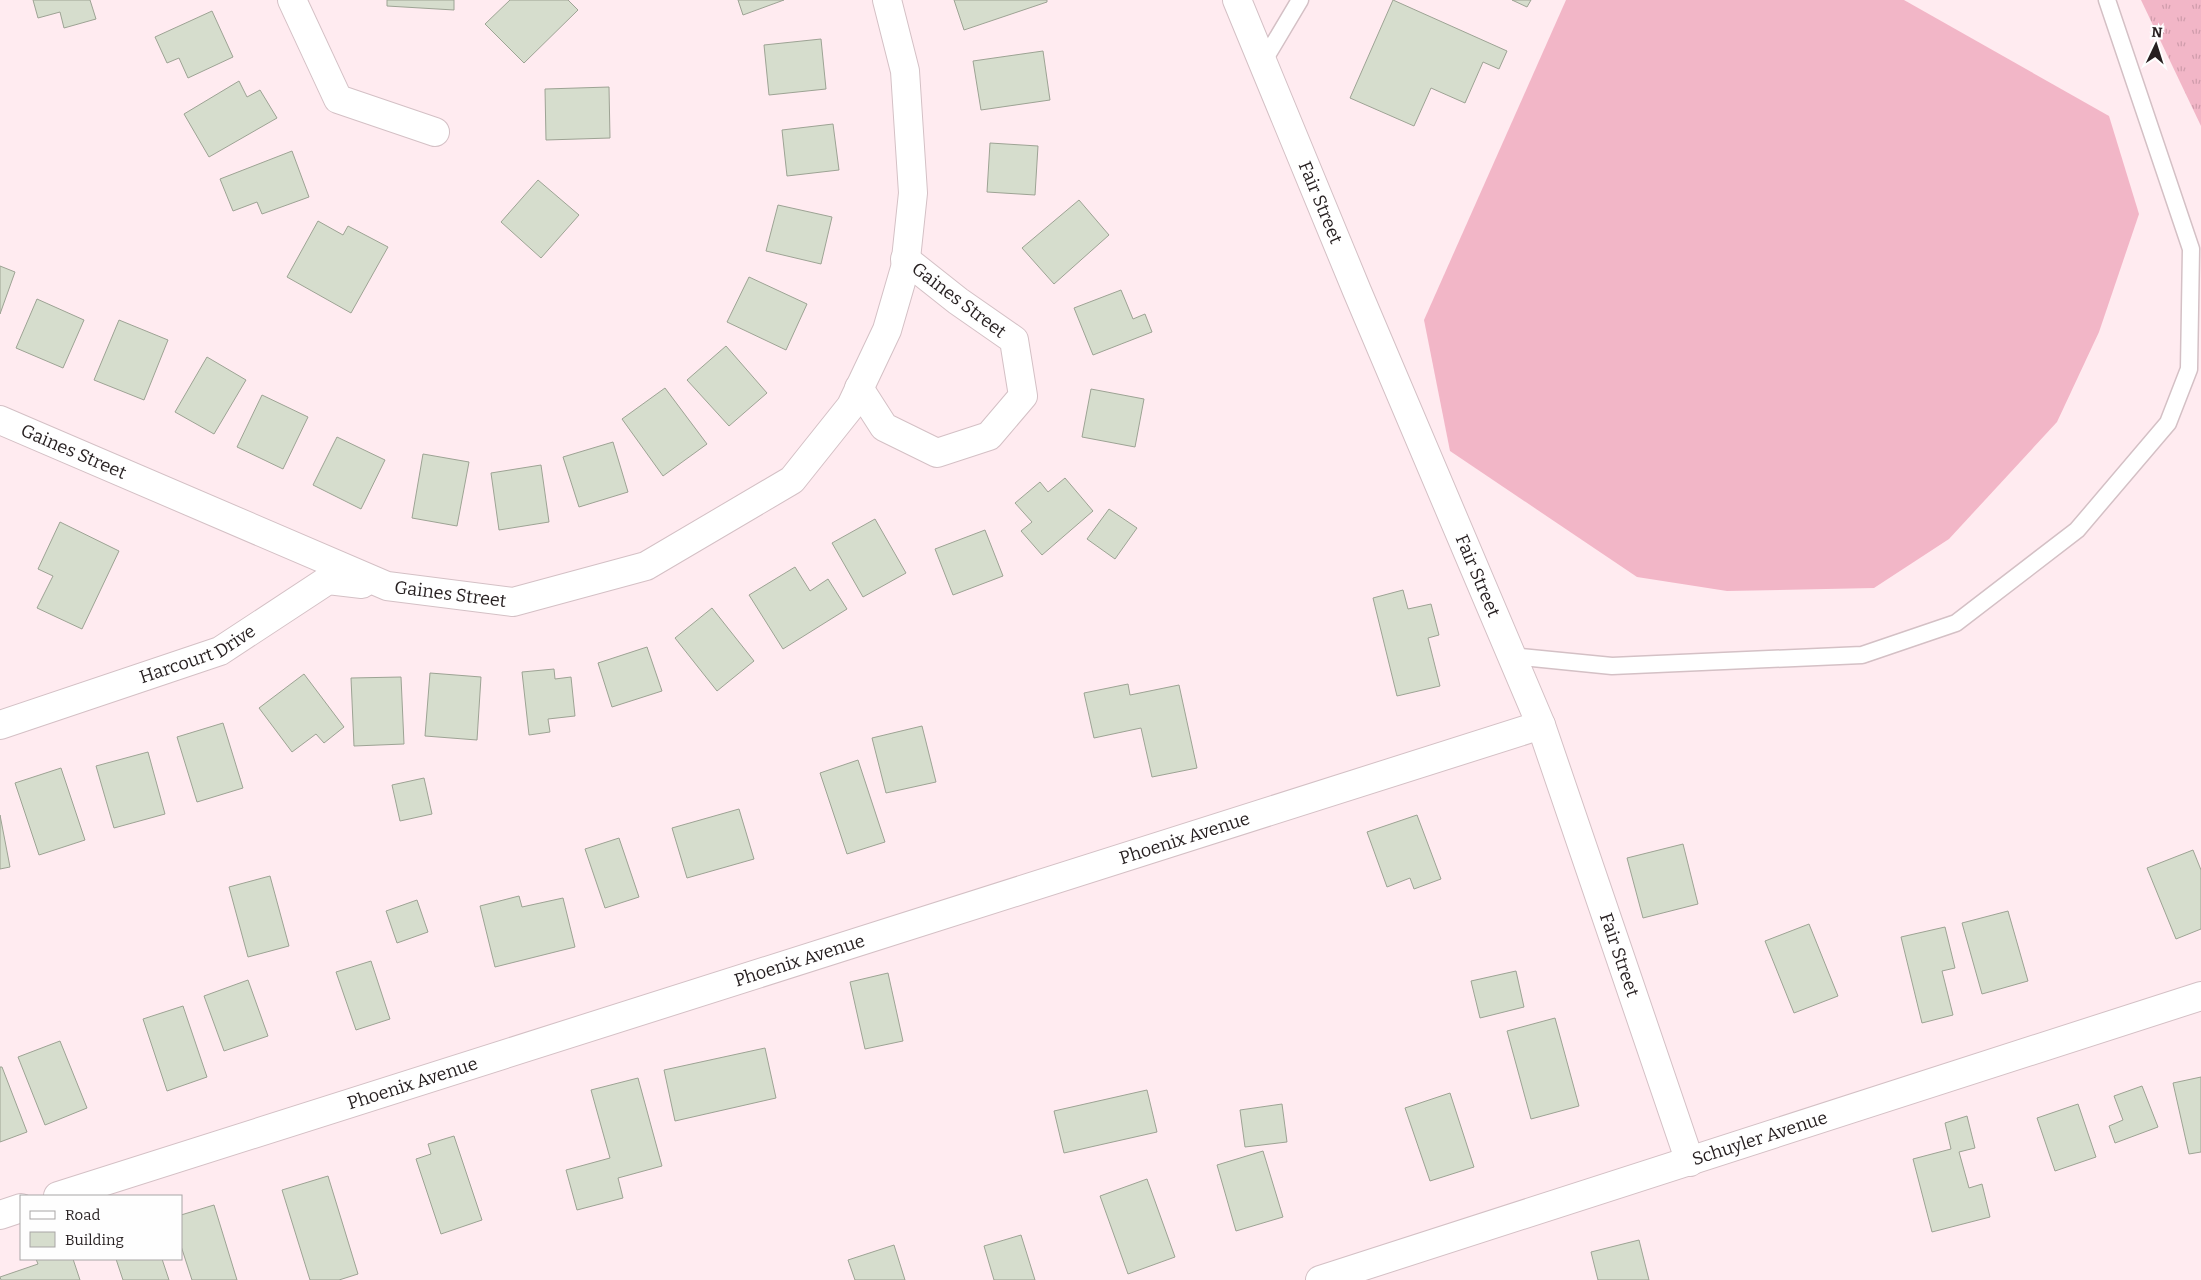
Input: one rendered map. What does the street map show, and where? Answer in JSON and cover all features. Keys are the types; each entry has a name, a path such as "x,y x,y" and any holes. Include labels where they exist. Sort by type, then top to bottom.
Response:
{"street":[{"path":"292,0 338,99 436,132"},
{"name":"Gaines Street","path":"0,420 388,586 513,602 646,566 792,480 852,406 886,330 905,259 913,193 905,71 887,0"},
{"name":"Fair Street","path":"1237,0 1357,291 1541,725 1690,1162"},
{"name":"Gaines Street","path":"859,388 884,427 937,453 989,436 1023,396 1014,340 958,301 905,259"},
{"name":"Harcourt Drive","path":"0,725 220,651 328,580 388,586"},
{"name":"Phoenix Avenue","path":"61,1195 1541,725"},
{"name":"Schuyler Avenue","path":"1320,1280 2201,996"},
{"path":"0,1215 20,1208"}],"lane":[{"path":"1263,62 1300,0"},
{"path":"1511,656 1612,666 1862,655 1956,623 2078,530 2168,423 2190,369 2191,249 2107,0"}],"green space":[{"path":"1566,0 1904,0 2109,116 2139,214 2099,332 2057,422 1949,539 1874,588 1727,591 1637,577 1450,451 1424,320"},
{"path":"2141,0 2201,0 2201,126"}],"building":[{"path":"33,0 90,0 96,19 64,28 60,12 38,18"},
{"path":"387,0 454,0 454,10 387,6"},
{"path":"510,0 568,0 578,10 524,63 485,24"},
{"path":"738,0 784,0 743,15"},
{"path":"954,0 1047,0 1047,2 964,30"},
{"path":"1393,0 1507,51 1499,69 1483,62 1465,103 1431,88 1414,126 1350,98"},
{"path":"1512,0 1531,0 1527,7"},
{"path":"212,11 233,57 188,78 179,58 167,63 155,37"},
{"path":"821,39 826,89 769,95 764,45"},
{"path":"1043,51 1050,100 981,110 973,61"},
{"path":"239,81 247,97 260,90 277,118 209,157 184,114"},
{"path":"609,87 610,138 546,140 545,89"},
{"path":"833,124 839,170 787,176 782,130"},
{"path":"990,143 1038,146 1035,195 987,192"},
{"path":"292,151 309,197 262,214 257,202 233,211 220,179"},
{"path":"538,180 579,215 541,258 501,222"},
{"path":"1079,200 1109,235 1054,284 1022,248"},
{"path":"778,205 832,217 821,264 766,251"},
{"path":"318,221 343,235 348,226 388,247 351,313 287,277"},
{"path":"0,266 15,272 0,314"},
{"path":"749,277 807,304 786,350 727,322"},
{"path":"1121,290 1133,319 1145,314 1152,332 1093,355 1074,308"},
{"path":"37,299 84,320 63,368 16,348"},
{"path":"119,320 168,340 144,400 94,380"},
{"path":"726,346 767,393 729,426 687,380"},
{"path":"207,357 246,380 214,434 175,412"},
{"path":"665,388 707,444 663,476 622,419"},
{"path":"1091,389 1144,399 1135,447 1082,437"},
{"path":"262,395 308,417 283,469 237,447"},
{"path":"337,437 385,460 361,509 313,485"},
{"path":"613,442 628,492 579,507 563,457"},
{"path":"423,454 469,462 457,526 412,518"},
{"path":"541,465 549,522 499,530 491,473"},
{"path":"1065,478 1093,511 1042,555 1021,531 1032,522 1015,503 1040,482 1048,492"},
{"path":"1109,509 1137,528 1115,559 1087,539"},
{"path":"875,519 906,573 863,597 832,543"},
{"path":"60,522 119,551 82,629 37,608 53,576 38,569"},
{"path":"985,530 1003,576 953,595 935,549"},
{"path":"795,567 810,591 828,579 847,609 783,649 749,595"},
{"path":"1403,590 1408,609 1431,604 1439,635 1428,638 1440,686 1397,696 1373,598"},
{"path":"712,608 754,661 717,691 675,638"},
{"path":"647,647 662,691 612,707 598,663"},
{"path":"554,669 555,679 571,677 575,716 548,719 550,732 529,735 522,672"},
{"path":"430,673 481,677 477,740 425,736"},
{"path":"304,674 344,727 324,743 316,734 292,752 259,708"},
{"path":"401,677 404,744 354,746 351,678"},
{"path":"1128,684 1130,695 1179,685 1197,768 1152,777 1141,728 1094,738 1084,693"},
{"path":"223,723 243,788 197,802 177,737"},
{"path":"922,726 936,782 886,793 872,738"},
{"path":"148,752 165,814 114,828 96,766"},
{"path":"858,760 885,842 847,854 820,773"},
{"path":"61,768 85,840 39,855 15,783"},
{"path":"424,778 432,814 400,821 392,785"},
{"path":"739,809 754,859 687,878 672,828"},
{"path":"0,815 10,867 0,869"},
{"path":"1417,815 1441,879 1414,889 1410,878 1387,887 1367,832"},
{"path":"619,838 639,897 605,908 585,849"},
{"path":"1683,844 1698,904 1643,918 1627,858"},
{"path":"2193,850 2201,870 2201,929 2176,939 2147,868"},
{"path":"270,876 289,946 248,957 229,887"},
{"path":"519,896 522,907 563,898 575,947 495,967 480,906"},
{"path":"417,900 428,932 397,943 386,911"},
{"path":"2008,911 2028,981 1982,994 1962,923"},
{"path":"1809,924 1838,996 1794,1013 1765,941"},
{"path":"1945,927 1955,968 1942,971 1953,1015 1922,1023 1901,937"},
{"path":"371,961 390,1019 356,1030 336,972"},
{"path":"1516,971 1524,1007 1480,1018 1471,981"},
{"path":"888,973 903,1041 865,1049 850,982"},
{"path":"248,980 268,1036 224,1051 204,996"},
{"path":"183,1006 207,1077 167,1091 143,1019"},
{"path":"1555,1018 1579,1106 1531,1119 1507,1031"},
{"path":"60,1041 87,1108 45,1125 18,1057"},
{"path":"765,1048 776,1098 675,1121 664,1070"},
{"path":"0,1067 2,1067 27,1132 0,1142"},
{"path":"2201,1077 2201,1152 2189,1154 2173,1083"},
{"path":"638,1078 662,1166 618,1178 623,1198 577,1210 566,1170 610,1158 591,1090"},
{"path":"2142,1086 2158,1127 2115,1143 2109,1126 2123,1120 2114,1096"},
{"path":"1147,1090 1157,1132 1064,1153 1054,1111"},
{"path":"1450,1093 1474,1167 1430,1181 1405,1108"},
{"path":"1282,1104 1287,1142 1245,1147 1240,1110"},
{"path":"2078,1104 2096,1157 2055,1171 2037,1118"},
{"path":"1967,1116 1975,1148 1959,1152 1969,1188 1982,1184 1990,1217 1932,1232 1913,1159 1951,1149 1945,1123"},
{"path":"454,1136 482,1220 441,1234 416,1159 431,1154 428,1144"},
{"path":"1263,1151 1283,1217 1236,1231 1217,1165"},
{"path":"328,1176 358,1274 339,1280 310,1280 282,1190"},
{"path":"1147,1179 1175,1257 1128,1274 1100,1196"},
{"path":"214,1205 237,1280 192,1280 182,1249 182,1215"},
{"path":"1021,1235 1035,1280 994,1280 984,1246"},
{"path":"1639,1240 1649,1280 1598,1280 1591,1252"},
{"path":"894,1245 905,1280 855,1280 848,1260"},
{"path":"36,1260 73,1260 80,1280 1,1280 0,1277 38,1264"},
{"path":"116,1260 162,1260 169,1280 123,1280"}]}
